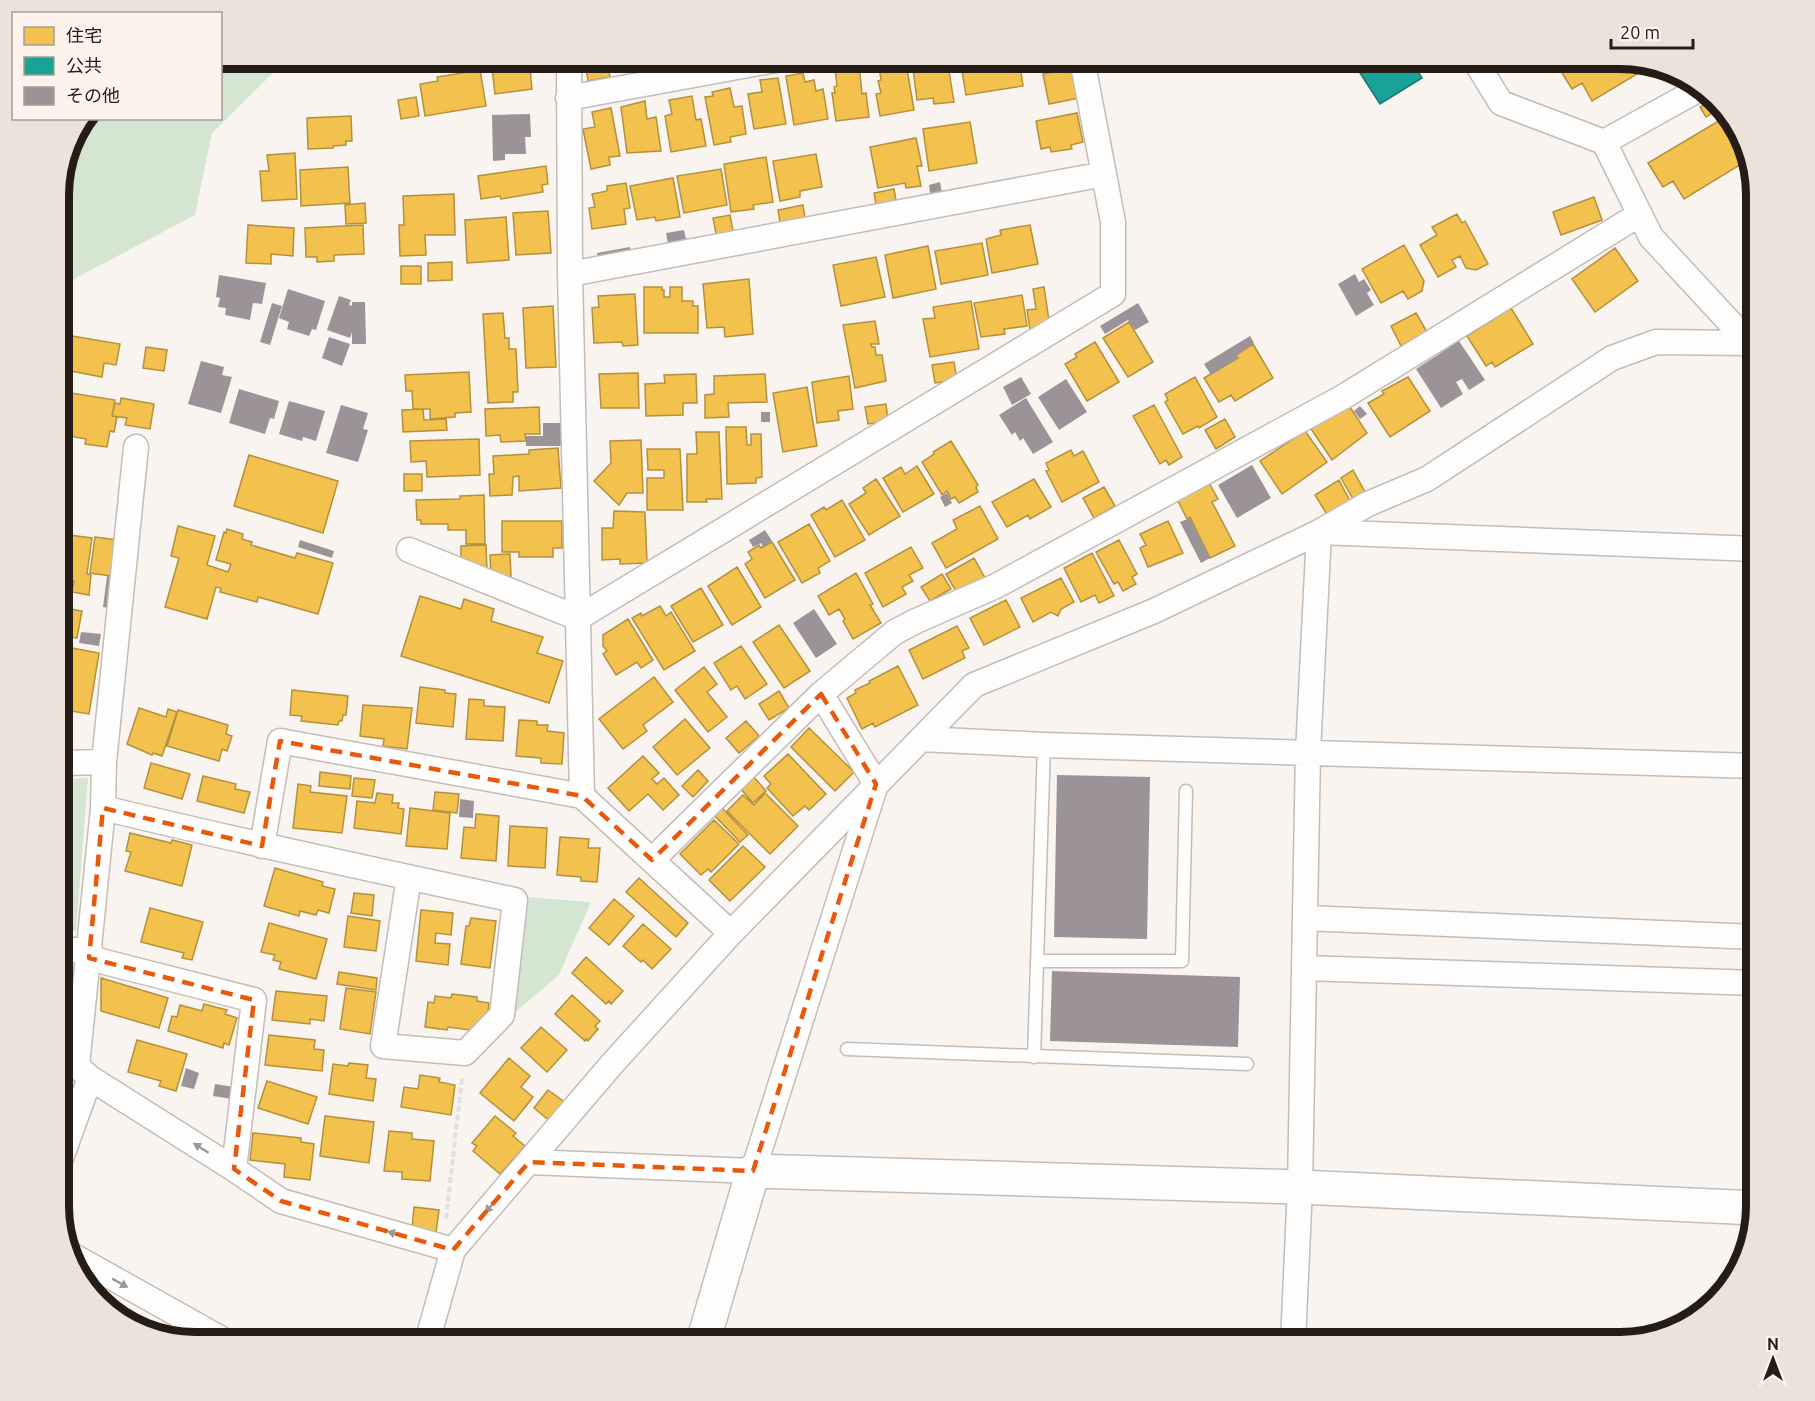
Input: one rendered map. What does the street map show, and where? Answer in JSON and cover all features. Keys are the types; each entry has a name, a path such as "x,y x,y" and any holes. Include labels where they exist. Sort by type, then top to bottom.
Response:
{"street":[{"path":"569,69 570,274 582,796"},
{"path":"568,98 723,69"},
{"path":"578,618 1113,294 1113,222 1084,69"},
{"path":"1481,69 1501,103 1604,142 1651,237 1746,338"},
{"path":"1604,142 1693,92"},
{"path":"570,274 1104,174"},
{"path":"652,860 821,694 896,632 996,586 1343,396 1640,214"},
{"path":"429,1332 447,1249 529,1162 612,1064 731,933 974,685 1154,611 1319,532 1368,504 1427,479 1612,358 1656,342 1746,345"},
{"path":"136,447 104,762 104,808 77,1066 90,1077 280,1201 447,1249"},
{"path":"1319,532 1746,549"},
{"path":"1293,1332 1300,1187 1308,752 1319,532"},
{"path":"409,550 578,618"},
{"path":"706,1332 753,1170 876,784 821,694"},
{"path":"921,739 1044,745 1746,766"},
{"path":"262,846 280,741 582,796 731,933"},
{"path":"69,763 104,762"},
{"path":"104,808 262,846 515,900 502,1015 465,1053 383,1046 409,878"},
{"path":"1305,918 1746,937"},
{"path":"69,951 89,954 254,1000 234,1169"},
{"path":"1304,968 1746,983"},
{"path":"69,1136 90,1077"},
{"path":"529,1162 1300,1187 1746,1208"},
{"path":"82,1261 209,1332"}],"lane":[{"path":"1034,1057 1044,745"},
{"path":"1037,961 1182,961 1186,791"},
{"path":"847,1049 1246,1064"}],"path":[{"path":"447,1249 465,1053"}],"highlighted area":[{"path":"821,694 876,784 753,1171 529,1162 453,1250 281,1201 234,1169 254,1000 89,958 103,808 262,846 280,741 582,796 652,860"}],"green space":[{"path":"222,69 281,69 275,71 212,133 195,215 69,282 70,179 82,139 94,120 222,120"},
{"path":"88,778 76,931 69,931 69,779"},
{"path":"525,897 591,902 559,975 514,1013"}],"building: 住宅":[{"path":"492,69 530,69 532,89 495,94"},
{"path":"586,69 608,69 610,77 588,81"},
{"path":"835,69 860,69 862,94 866,93 869,117 836,121 832,93 835,93 834,87 837,86"},
{"path":"879,69 907,69 914,110 880,116 876,94 881,93 878,81 881,80"},
{"path":"913,69 949,69 954,102 934,104 933,98 917,100"},
{"path":"962,69 1020,69 1023,86 966,95"},
{"path":"1069,69 1070,72 1074,71 1079,98 1049,104 1043,74"},
{"path":"1560,69 1642,71 1592,101 1582,83 1572,89"},
{"path":"480,70 486,106 425,116 420,84 438,81 437,77"},
{"path":"803,73 805,82 814,80 816,91 823,89 828,119 794,125 786,76"},
{"path":"778,78 786,124 754,129 748,94 762,92 760,80"},
{"path":"730,88 734,107 742,106 746,134 730,137 731,142 714,145 705,97 713,96 712,92"},
{"path":"692,96 696,120 701,119 706,146 671,152 665,116 672,114 669,100"},
{"path":"416,97 419,116 401,119 398,100"},
{"path":"645,101 647,119 656,117 661,151 627,153 621,107"},
{"path":"1707,104 1715,112 1706,117 1700,107"},
{"path":"611,108 620,156 609,157 610,165 591,169 583,129 595,127 592,112"},
{"path":"1077,113 1083,142 1071,145 1072,149 1051,152 1050,147 1041,149 1036,121"},
{"path":"351,116 352,141 346,141 346,145 333,146 333,148 308,149 307,118"},
{"path":"1721,120 1733,139 1742,164 1684,199 1673,181 1663,187 1648,163"},
{"path":"970,122 977,163 929,171 923,129"},
{"path":"916,138 922,166 917,166 921,186 906,188 905,183 878,188 870,147"},
{"path":"295,153 297,199 262,201 260,171 269,171 267,155"},
{"path":"816,154 822,187 800,191 800,197 780,201 773,161"},
{"path":"766,157 773,202 753,205 754,209 731,212 724,164"},
{"path":"546,166 548,184 542,185 543,192 501,199 500,196 481,199 478,176"},
{"path":"348,167 350,203 301,206 300,170"},
{"path":"721,169 727,205 684,213 677,176"},
{"path":"673,178 680,217 656,221 655,217 637,220 630,186"},
{"path":"626,183 630,208 624,209 626,224 592,229 589,208 595,207 592,194 607,191 607,186"},
{"path":"894,189 897,206 877,210 874,193"},
{"path":"454,194 455,235 425,235 426,255 400,256 399,225 404,225 403,196"},
{"path":"1594,197 1602,220 1561,235 1553,212"},
{"path":"365,203 366,223 346,224 345,205"},
{"path":"803,205 806,224 781,228 778,210"},
{"path":"548,211 551,253 516,255 513,213"},
{"path":"1457,214 1462,223 1465,221 1488,264 1476,270 1466,268 1460,256 1452,260 1456,267 1438,277 1420,245 1437,235 1432,227"},
{"path":"730,215 734,236 717,239 713,218"},
{"path":"506,217 509,260 467,263 465,220"},
{"path":"248,225 294,228 293,256 271,254 271,264 246,263"},
{"path":"363,225 364,254 334,255 334,261 317,262 317,257 306,257 305,228"},
{"path":"1030,225 1038,264 992,273 986,239 1001,235 1000,230"},
{"path":"982,243 988,275 941,284 935,251"},
{"path":"1404,245 1424,281 1422,291 1408,299 1403,291 1381,303 1362,269"},
{"path":"928,246 936,289 893,298 885,255"},
{"path":"1615,248 1638,281 1595,312 1572,279"},
{"path":"876,257 885,297 841,306 833,265"},
{"path":"452,262 452,280 428,281 428,263"},
{"path":"401,266 421,266 421,284 401,284"},
{"path":"749,279 753,334 725,337 724,327 707,328 703,284"},
{"path":"644,287 662,287 664,297 670,297 670,287 682,287 682,301 693,301 693,306 698,306 698,333 644,333"},
{"path":"1044,287 1050,327 1030,330 1027,310 1036,309 1033,289"},
{"path":"635,294 638,345 623,346 622,342 594,343 592,308 599,307 598,296"},
{"path":"1022,295 1027,326 1004,329 1005,334 981,337 974,303"},
{"path":"971,301 979,349 930,357 923,319 935,318 933,307"},
{"path":"553,306 556,367 526,368 523,308"},
{"path":"1511,308 1533,344 1495,367 1492,362 1486,366 1467,336"},
{"path":"503,313 505,338 509,338 509,349 516,349 518,392 513,392 513,402 488,403 483,314"},
{"path":"1416,313 1427,332 1401,346 1391,326"},
{"path":"875,321 879,344 871,344 875,347 876,355 882,355 886,381 855,388 843,325"},
{"path":"1129,322 1153,362 1128,377 1103,338"},
{"path":"69,336 120,344 116,365 104,363 102,377 69,371"},
{"path":"1095,342 1119,382 1087,401 1065,364 1077,357 1075,354"},
{"path":"1253,344 1273,378 1235,401 1231,395 1219,402 1204,378 1238,358 1236,355"},
{"path":"146,347 167,350 164,371 143,368"},
{"path":"954,362 957,380 935,383 932,365"},
{"path":"469,372 471,412 455,413 455,417 430,419 430,409 413,409 412,391 406,391 405,375"},
{"path":"638,373 639,408 601,408 599,374"},
{"path":"696,374 697,403 683,403 683,415 646,416 645,384 665,383 664,375"},
{"path":"765,374 767,402 728,403 729,417 705,418 705,395 714,394 714,376"},
{"path":"849,376 853,409 838,411 839,420 817,423 812,382"},
{"path":"1195,377 1217,417 1183,434 1165,402 1168,400 1165,394"},
{"path":"1408,377 1430,411 1390,437 1368,403 1384,394 1382,391"},
{"path":"807,387 817,446 783,452 773,393"},
{"path":"69,393 115,400 112,416 117,417 114,432 110,431 107,447 85,444 86,439 69,436"},
{"path":"121,398 154,404 150,429 125,425 127,418 112,416 115,403 120,404"},
{"path":"886,404 888,421 868,424 865,407"},
{"path":"1348,404 1367,433 1332,460 1311,429"},
{"path":"1154,405 1182,457 1169,465 1166,460 1160,464 1133,416"},
{"path":"539,407 540,434 525,434 526,441 501,442 500,435 486,436 485,409"},
{"path":"423,409 424,420 446,419 447,430 403,432 402,410"},
{"path":"1225,419 1235,437 1216,449 1205,430"},
{"path":"726,427 746,427 747,445 751,445 751,434 761,434 762,477 756,478 756,483 727,484"},
{"path":"1305,431 1327,462 1282,494 1260,461"},
{"path":"696,432 719,432 722,499 687,502 687,454 697,454"},
{"path":"479,439 480,475 427,477 426,461 411,462 410,441"},
{"path":"641,440 643,493 627,493 619,505 594,481 611,463 610,441"},
{"path":"951,441 978,485 976,487 978,492 959,503 955,497 951,499 947,491 942,495 922,462"},
{"path":"558,448 561,488 519,491 519,476 513,477 512,495 490,496 489,474 494,474 493,456 529,454 529,450"},
{"path":"647,449 680,449 683,510 647,510 647,478 664,478 664,470 648,470"},
{"path":"1071,450 1074,456 1083,451 1099,482 1062,502 1046,471 1049,470 1046,463"},
{"path":"249,455 338,481 323,533 234,506"},
{"path":"917,466 934,494 903,512 883,478 901,467 905,474"},
{"path":"1353,470 1365,492 1353,499 1341,478"},
{"path":"404,474 422,474 422,491 404,491"},
{"path":"876,479 900,516 869,535 849,504 866,493 863,488"},
{"path":"1034,479 1051,507 1030,519 1028,515 1007,527 992,502"},
{"path":"1339,480 1351,503 1328,516 1315,495"},
{"path":"1209,483 1218,499 1212,502 1235,546 1210,558 1190,517 1187,519 1177,499"},
{"path":"1104,487 1115,506 1094,518 1083,498"},
{"path":"484,495 485,544 466,544 466,530 448,530 448,524 421,524 421,520 417,520 416,500 460,499 460,496"},
{"path":"842,500 865,540 835,557 811,515 824,507 826,510"},
{"path":"980,506 998,539 946,568 932,543 957,529 953,520"},
{"path":"614,511 645,512 647,563 620,564 620,559 602,560 602,528 613,528"},
{"path":"502,521 562,521 562,548 553,548 553,557 519,557 519,552 502,552"},
{"path":"1168,521 1183,553 1148,567 1140,548 1146,545 1140,534"},
{"path":"809,524 830,561 818,568 820,573 802,583 778,542"},
{"path":"178,526 215,536 207,565 228,572 231,564 216,560 224,532 226,533 227,529 243,534 242,539 252,542 251,545 295,558 297,553 333,563 318,614 258,597 257,602 220,592 221,588 216,587 207,619 165,607 179,558 171,556"},
{"path":"69,535 92,538 87,574 91,575 89,595 72,592 74,581 69,580"},
{"path":"95,537 124,541 118,577 90,573"},
{"path":"1119,540 1137,574 1132,577 1136,584 1123,591 1118,582 1114,584 1096,552"},
{"path":"772,542 795,580 765,598 745,564 752,559 748,552 759,545 761,548"},
{"path":"486,545 487,571 461,566 461,546"},
{"path":"911,547 923,568 909,575 913,581 902,587 906,594 883,607 865,573"},
{"path":"1092,553 1114,596 1099,603 1095,595 1081,602 1064,568"},
{"path":"510,554 511,577 491,578 490,555"},
{"path":"974,558 985,578 957,593 946,574"},
{"path":"737,567 761,607 732,625 708,586"},
{"path":"856,573 881,623 853,639 839,609 829,615 818,596"},
{"path":"942,574 951,589 930,601 921,587"},
{"path":"1061,578 1074,602 1061,609 1058,616 1051,612 1033,622 1021,598"},
{"path":"701,588 723,625 693,642 671,606"},
{"path":"420,596 461,609 464,599 494,609 491,621 543,637 537,653 563,661 549,703 401,656"},
{"path":"1006,600 1020,627 984,645 970,618"},
{"path":"660,606 666,616 671,612 695,651 664,670 632,618 641,613 642,616"},
{"path":"69,609 82,611 77,638 69,637"},
{"path":"628,619 653,660 641,668 637,662 616,675 603,654 607,651 603,646 603,635"},
{"path":"779,625 810,671 784,688 753,642"},
{"path":"957,626 969,648 962,651 965,658 923,679 909,650"},
{"path":"741,646 767,684 745,699 737,686 731,690 714,663"},
{"path":"72,648 99,653 89,714 69,711 69,657 71,657"},
{"path":"898,666 918,705 875,727 873,723 862,729 847,698 856,693 855,690 870,683 869,681"},
{"path":"704,667 717,684 707,692 727,717 708,732 675,690"},
{"path":"654,677 673,702 643,725 647,731 623,749 599,719"},
{"path":"420,687 445,690 445,693 456,694 453,727 416,723"},
{"path":"292,690 348,696 346,715 343,715 338,725 301,721 302,716 290,715"},
{"path":"779,691 789,708 769,720 759,704"},
{"path":"469,699 484,700 484,706 505,707 503,741 466,739"},
{"path":"363,705 412,708 407,749 383,746 384,739 360,736"},
{"path":"139,708 166,717 168,709 177,712 162,756 153,753 152,755 127,744"},
{"path":"178,710 228,725 226,734 232,736 227,751 222,749 219,761 167,746"},
{"path":"685,719 710,748 677,775 653,747"},
{"path":"519,720 537,721 537,725 548,725 547,731 564,733 562,764 541,763 541,758 516,756"},
{"path":"746,721 759,736 739,753 726,738"},
{"path":"809,728 854,772 835,791 791,747"},
{"path":"788,754 826,794 809,810 805,806 793,816 767,788 771,784 764,776"},
{"path":"643,756 659,773 652,779 657,784 664,778 679,795 663,810 648,794 629,811 608,788"},
{"path":"151,763 190,774 182,799 144,788"},
{"path":"698,770 708,781 693,797 682,786"},
{"path":"320,772 351,776 350,789 319,786"},
{"path":"203,776 236,784 235,789 250,792 244,813 197,801"},
{"path":"753,776 766,791 753,803 740,788"},
{"path":"354,778 375,780 372,798 352,796"},
{"path":"298,784 311,786 310,792 347,796 342,833 293,828"},
{"path":"435,792 459,794 457,813 433,810"},
{"path":"377,793 393,795 392,803 399,803 398,808 404,809 401,834 354,828 357,801 375,803"},
{"path":"765,793 798,826 770,854 727,811 743,795 754,805"},
{"path":"410,808 450,813 447,849 406,846"},
{"path":"722,808 748,835 740,842 714,815"},
{"path":"476,814 499,816 496,861 461,858 464,827 475,828"},
{"path":"714,820 739,844 711,872 708,869 701,875 680,854"},
{"path":"510,826 547,828 545,868 508,866"},
{"path":"130,833 171,843 172,840 192,845 182,886 125,871 131,852 126,851"},
{"path":"560,837 589,839 588,848 600,848 597,882 581,881 581,877 557,875"},
{"path":"743,846 765,867 730,901 709,880"},
{"path":"275,868 323,882 322,886 335,889 329,913 318,910 316,915 300,911 299,916 264,906"},
{"path":"639,878 688,923 676,937 626,892"},
{"path":"354,893 374,895 372,916 351,913"},
{"path":"614,899 634,916 609,945 589,928"},
{"path":"150,908 203,922 192,960 182,958 184,953 141,942"},
{"path":"421,910 453,913 451,935 436,933 435,943 450,944 448,965 416,961"},
{"path":"348,916 380,921 376,951 344,947"},
{"path":"471,918 496,921 490,968 461,964 466,926 469,926"},
{"path":"269,923 327,939 316,979 279,969 281,962 273,960 275,955 261,952"},
{"path":"643,924 671,949 652,969 623,946"},
{"path":"586,957 623,991 611,1004 609,1001 606,1004 572,973"},
{"path":"339,972 377,978 376,990 337,984"},
{"path":"101,978 168,998 159,1028 101,1011"},
{"path":"346,988 376,992 370,1034 340,1029"},
{"path":"276,991 327,996 324,1021 310,1019 310,1024 272,1020"},
{"path":"452,994 477,997 477,1001 489,1003 485,1032 448,1027 447,1030 425,1027 428,1002 434,1003 435,996 451,998"},
{"path":"572,995 600,1021 595,1026 598,1029 588,1041 586,1039 585,1041 555,1014"},
{"path":"204,1004 227,1010 225,1014 237,1018 229,1045 224,1043 223,1048 168,1031 172,1016 177,1017 180,1005 202,1011"},
{"path":"541,1027 567,1050 547,1072 521,1048"},
{"path":"269,1035 315,1040 314,1049 324,1050 322,1071 265,1065"},
{"path":"137,1040 187,1054 176,1091 159,1086 161,1081 128,1072"},
{"path":"509,1058 530,1076 521,1087 533,1097 514,1121 480,1093"},
{"path":"349,1063 368,1065 366,1078 376,1079 373,1101 329,1094 333,1064 348,1066"},
{"path":"420,1075 440,1078 439,1082 455,1085 451,1115 401,1107 404,1087 418,1089"},
{"path":"267,1081 317,1097 308,1124 258,1108"},
{"path":"548,1090 566,1103 551,1122 534,1108"},
{"path":"325,1116 374,1122 369,1163 320,1156"},
{"path":"495,1116 516,1133 513,1136 525,1146 500,1174 473,1151 477,1146 472,1143"},
{"path":"389,1131 412,1133 412,1139 434,1141 430,1181 402,1179 402,1172 384,1171"},
{"path":"253,1133 301,1138 301,1142 314,1144 310,1180 284,1177 285,1164 250,1160"},
{"path":"414,1207 439,1210 436,1232 412,1229"}],"building: 公共":[{"path":"1357,69 1416,69 1422,78 1380,104"}],"building: その他":[{"path":"530,114 531,137 525,137 526,154 505,154 505,160 493,161 492,115"},
{"path":"940,182 943,199 931,201 929,185"},
{"path":"684,230 687,245 669,249 666,233"},
{"path":"630,247 632,255 598,261 597,253"},
{"path":"1355,274 1359,282 1364,279 1371,290 1367,293 1374,305 1356,316 1338,284"},
{"path":"219,275 266,283 262,304 253,303 250,320 225,315 226,308 218,307 220,298 216,297"},
{"path":"288,289 325,301 316,330 312,329 309,336 287,329 289,322 279,318"},
{"path":"339,296 351,300 349,305 352,306 352,302 365,302 366,344 352,344 352,332 350,338 327,330"},
{"path":"272,303 282,306 270,345 260,342"},
{"path":"1138,303 1149,322 1135,330 1128,320 1105,334 1100,326"},
{"path":"1250,336 1254,343 1236,355 1238,358 1211,375 1204,364"},
{"path":"329,337 350,344 342,366 322,358"},
{"path":"1459,341 1485,380 1469,390 1462,379 1456,382 1463,394 1441,408 1416,369"},
{"path":"201,361 224,367 222,375 232,377 221,413 188,404"},
{"path":"1021,377 1031,394 1012,405 1003,387"},
{"path":"1066,379 1087,412 1059,430 1038,397"},
{"path":"239,389 279,401 274,419 270,418 265,434 229,423"},
{"path":"1026,398 1053,442 1033,454 1023,438 1020,441 1015,432 1012,435 999,415"},
{"path":"289,401 325,411 316,441 303,437 302,441 279,434"},
{"path":"341,405 368,413 363,429 368,430 358,462 326,453"},
{"path":"1360,406 1367,414 1360,419 1354,411"},
{"path":"761,412 770,412 770,422 761,422"},
{"path":"543,423 565,423 565,446 526,446 526,436 543,436"},
{"path":"1252,465 1271,498 1237,518 1218,485"},
{"path":"947,493 952,503 945,507 940,497"},
{"path":"1190,518 1210,558 1201,563 1180,522"},
{"path":"765,530 772,541 763,547 761,543 753,547 749,540"},
{"path":"300,540 334,551 332,558 298,547"},
{"path":"107,576 113,577 109,608 103,607"},
{"path":"814,609 837,644 816,658 793,623"},
{"path":"81,632 101,634 99,646 79,643"},
{"path":"1057,775 1150,777 1147,939 1054,937"},
{"path":"460,799 474,801 473,818 459,817"},
{"path":"1052,971 1240,977 1238,1047 1050,1041"},
{"path":"186,1068 199,1073 194,1089 181,1086"},
{"path":"215,1084 234,1087 232,1099 213,1096"}]}
